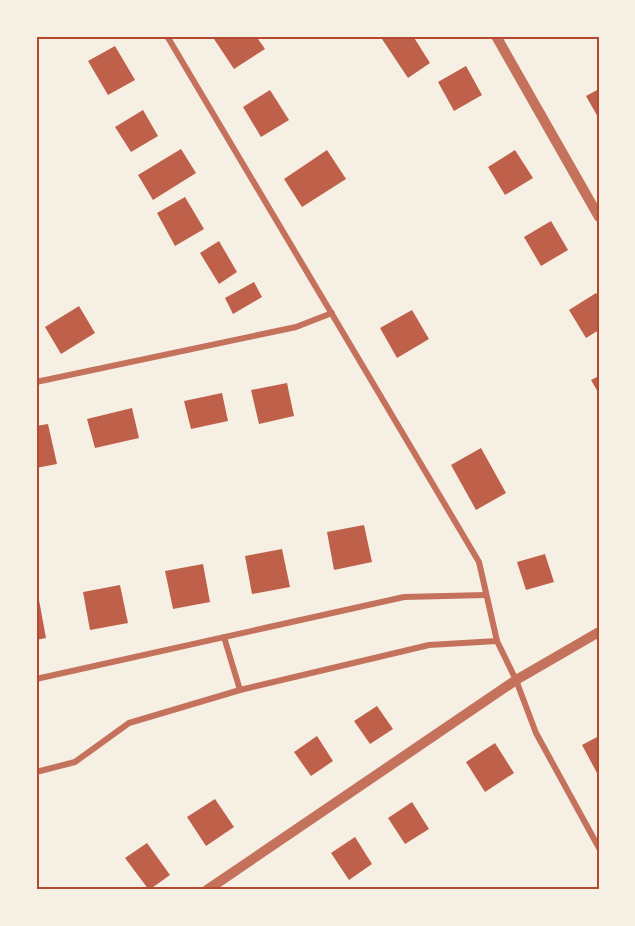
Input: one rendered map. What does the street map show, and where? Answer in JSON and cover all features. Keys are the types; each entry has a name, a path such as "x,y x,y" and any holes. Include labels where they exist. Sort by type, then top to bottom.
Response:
{"street":[{"path":"167,36 479,562 497,641 516,680 536,733 599,848"},
{"path":"496,36 599,217"},
{"path":"36,382 296,327 332,314"},
{"path":"36,679 404,597 486,595"},
{"path":"207,890 516,680 599,632"},
{"path":"224,637 240,690"},
{"path":"36,772 75,762 129,723 240,690 429,645 497,641"}],"building":[{"path":"212,36 256,36 265,49 234,69"},
{"path":"380,36 413,36 430,63 408,78"},
{"path":"115,46 135,80 108,95 88,61"},
{"path":"466,66 482,95 454,111 438,82"},
{"path":"599,89 599,119 586,96"},
{"path":"270,90 289,120 261,137 243,107"},
{"path":"143,110 158,136 131,152 115,127"},
{"path":"181,149 196,173 153,200 138,175"},
{"path":"327,150 346,179 302,207 284,179"},
{"path":"515,150 533,178 505,195 488,167"},
{"path":"185,197 204,229 175,246 157,213"},
{"path":"551,221 568,250 541,266 524,237"},
{"path":"219,241 237,272 219,284 200,253"},
{"path":"254,282 262,297 233,314 225,298"},
{"path":"596,293 599,297 599,330 586,338 569,310"},
{"path":"79,306 95,333 61,354 45,327"},
{"path":"412,310 429,339 397,358 380,328"},
{"path":"599,376 599,394 591,380"},
{"path":"287,383 294,416 259,424 251,390"},
{"path":"222,393 228,421 191,429 184,401"},
{"path":"132,408 139,438 95,448 87,419"},
{"path":"48,424 57,464 36,468 36,426"},
{"path":"481,448 506,493 476,510 451,465"},
{"path":"364,525 372,562 334,570 327,532"},
{"path":"282,549 290,587 252,594 245,556"},
{"path":"545,554 554,582 526,590 517,562"},
{"path":"203,564 210,602 173,609 165,571"},
{"path":"120,585 128,623 90,630 83,592"},
{"path":"39,600 46,638 36,640 36,601"},
{"path":"377,706 393,729 370,744 354,721"},
{"path":"317,736 333,761 311,776 294,752"},
{"path":"599,736 599,772 597,773 582,745"},
{"path":"495,743 514,773 485,792 466,762"},
{"path":"215,799 234,827 206,846 187,817"},
{"path":"412,802 429,829 405,844 388,818"},
{"path":"355,837 372,864 349,880 331,853"},
{"path":"147,843 170,875 149,890 125,858"}]}
